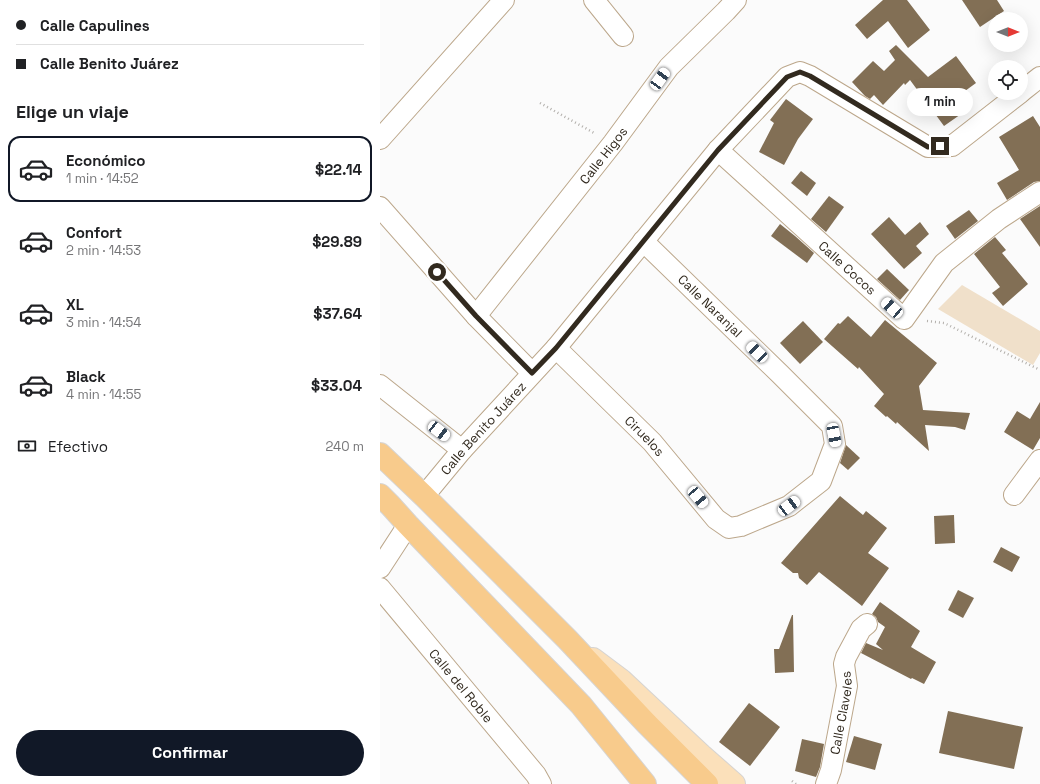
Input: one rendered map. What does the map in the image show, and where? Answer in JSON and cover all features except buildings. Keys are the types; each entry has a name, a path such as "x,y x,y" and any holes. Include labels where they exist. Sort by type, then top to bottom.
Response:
{"highway":[{"path":"380,454 567,639 647,724 707,784"},
{"path":"380,495 581,705 645,784"}],"main road":[{"path":"567,639 621,680 734,784"},
{"path":"581,705 658,784"}],"street":[{"path":"380,139 504,0"},
{"path":"594,0 623,36"},
{"name":"Calle Higos","path":"476,316 613,143 669,67 736,0"},
{"name":"Calle Benito Juárez","path":"424,496 462,450 556,348 718,150 787,77 800,72 810,76 928,147 952,146 1012,100"},
{"name":"Calle Benito Juárez","path":"1028,87 1040,77"},
{"name":"Calle Cocos","path":"718,150 904,319"},
{"path":"904,319 944,263 999,219 1040,192"},
{"path":"380,207 476,316 532,373"},
{"name":"Calle Naranjal","path":"642,241 832,426 836,444 821,481 789,506 741,526 729,528"},
{"name":"Ciruelos","path":"556,348 652,442 716,519 729,528"},
{"path":"380,385 462,450"},
{"path":"1014,495 1040,460"},
{"path":"385,560 408,525"},
{"name":"Calle del Roble","path":"380,588 536,775 541,784"},
{"name":"Calle Claveles","path":"826,784 847,686 844,664 846,657 861,629 867,624"}],"path":[{"path":"540,103 613,143"},
{"path":"904,319 944,323 1040,370"},
{"path":"792,781 796,784"}],"shaded area":[{"path":"962,285 1040,331 1040,353 1033,365 938,309"}],"route":[{"path":"437,272 476,316 532,373 556,348 718,150 787,77 800,72 810,76 928,147 940,146"}]}
